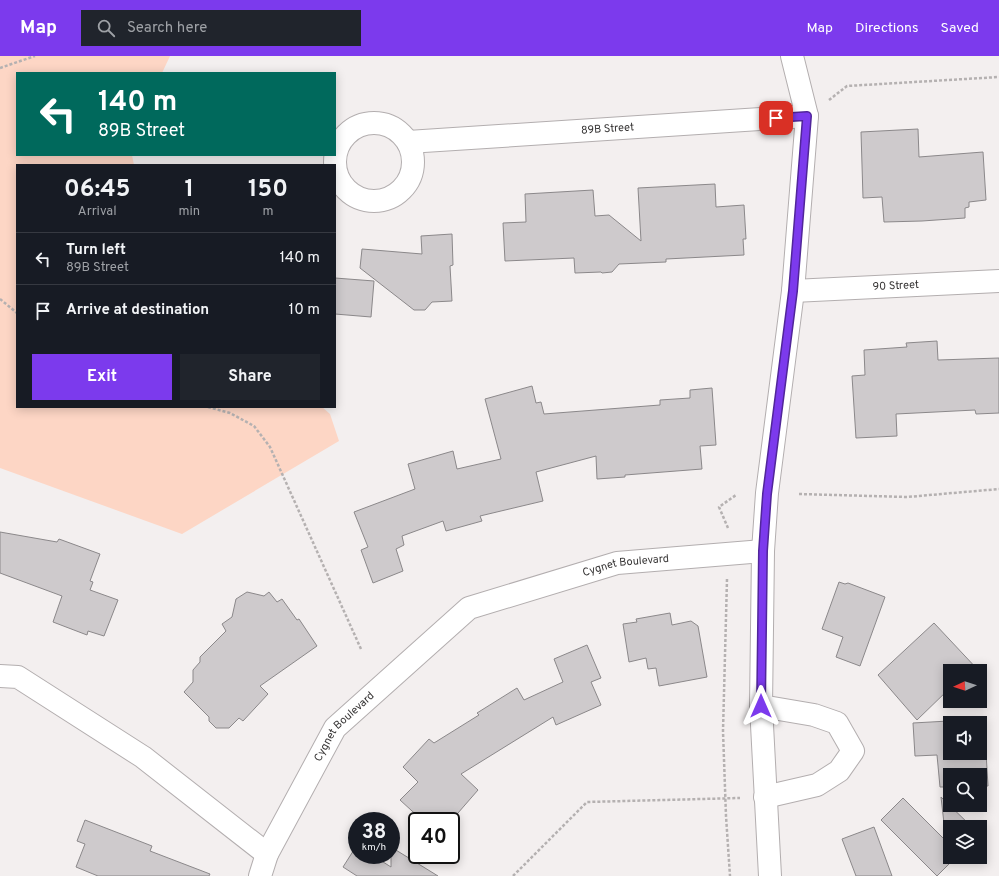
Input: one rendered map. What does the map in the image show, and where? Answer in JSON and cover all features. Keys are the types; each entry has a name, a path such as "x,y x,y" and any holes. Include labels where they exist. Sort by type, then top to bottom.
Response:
{"street":[{"path":"770,876 761,706 763,551 767,494 793,291 807,116 792,56"},
{"name":"89B Street","path":"408,142 807,116"},
{"name":"90 Street","path":"793,291 999,281"},
{"name":"Cygnet Boulevard","path":"260,876 267,854 335,728 469,608 617,562 763,551"},
{"path":"0,676 18,676 143,757 267,854"},
{"path":"761,706 814,715 837,723 852,751 839,772 817,785 765,797"}],"path":[{"path":"0,68 35,56"},
{"path":"807,116 847,86 999,77"},
{"path":"0,299 16,312"},
{"path":"212,408 230,413 254,426 270,447 361,650"},
{"path":"799,494 906,497 999,489"},
{"path":"730,876 722,731 728,525 719,507 736,495"},
{"path":"513,876 587,802 765,797"}],"shaded area":[{"path":"0,56 170,56 162,72 16,72 16,156 132,156 134,164 16,164 16,408 323,408 330,414 339,441 182,534 0,468"}],"building":[{"path":"918,129 919,157 983,152 986,200 969,202 969,207 965,208 965,218 884,222 882,197 863,198 861,132"},
{"path":"715,184 716,207 744,205 746,239 743,239 744,255 666,259 666,262 619,264 612,272 602,273 575,273 574,258 505,261 503,223 526,222 525,194 593,190 595,216 609,215 641,241 638,188"},
{"path":"452,234 453,265 450,266 452,301 432,302 425,310 414,310 360,268 362,249 422,254 421,236"},
{"path":"336,278 374,281 371,317 336,314"},
{"path":"937,341 938,360 999,358 999,413 976,414 975,410 896,414 897,436 856,438 852,376 865,375 864,350 907,347 906,343"},
{"path":"532,386 536,403 541,402 544,414 660,405 660,400 690,398 690,390 712,388 716,445 700,446 702,469 625,475 625,477 597,479 596,456 536,472 543,501 480,516 482,521 446,531 443,521 402,536 404,545 396,549 403,571 373,583 361,550 368,547 354,512 415,489 408,464 453,451 457,469 501,459 485,399"},
{"path":"0,532 57,542 59,539 100,554 90,581 93,582 90,590 118,600 104,636 88,631 87,635 53,622 62,596 0,573"},
{"path":"839,582 845,584 848,583 885,597 860,666 836,657 843,637 822,629"},
{"path":"247,592 264,596 269,592 277,602 282,599 297,620 299,619 317,646 260,686 268,694 243,721 239,718 229,728 216,728 209,721 209,717 184,692 193,682 193,670 200,662 200,657 226,631 222,624 232,617 236,599"},
{"path":"670,613 672,625 691,621 698,626 707,677 659,686 656,668 648,669 646,658 629,662 623,624 637,622 636,619"},
{"path":"934,623 972,664 943,664 943,695 917,720 878,675"},
{"path":"587,645 601,678 591,682 601,705 556,725 553,717 461,774 478,790 459,812 413,812 400,800 418,782 403,767 429,739 434,743 479,715 477,713 517,688 524,700 563,682 554,659"},
{"path":"943,721 943,760 986,760 987,768 943,768 943,787 940,787 937,755 915,756 913,723"},
{"path":"941,797 943,799 943,812 956,812 965,820 944,820"},
{"path":"903,798 943,838 943,864 949,864 937,876 881,820"},
{"path":"85,820 152,846 150,851 210,874 209,876 98,876 76,867 85,844 77,841"},
{"path":"874,827 892,876 856,876 842,839"},
{"path":"400,853 408,857 408,864 419,864 438,876 357,876 343,867 348,859 348,864 386,864 391,867 391,864 400,864"}],"route":[{"path":"761,706 763,551 767,494 793,291 807,116 776,118"}]}
